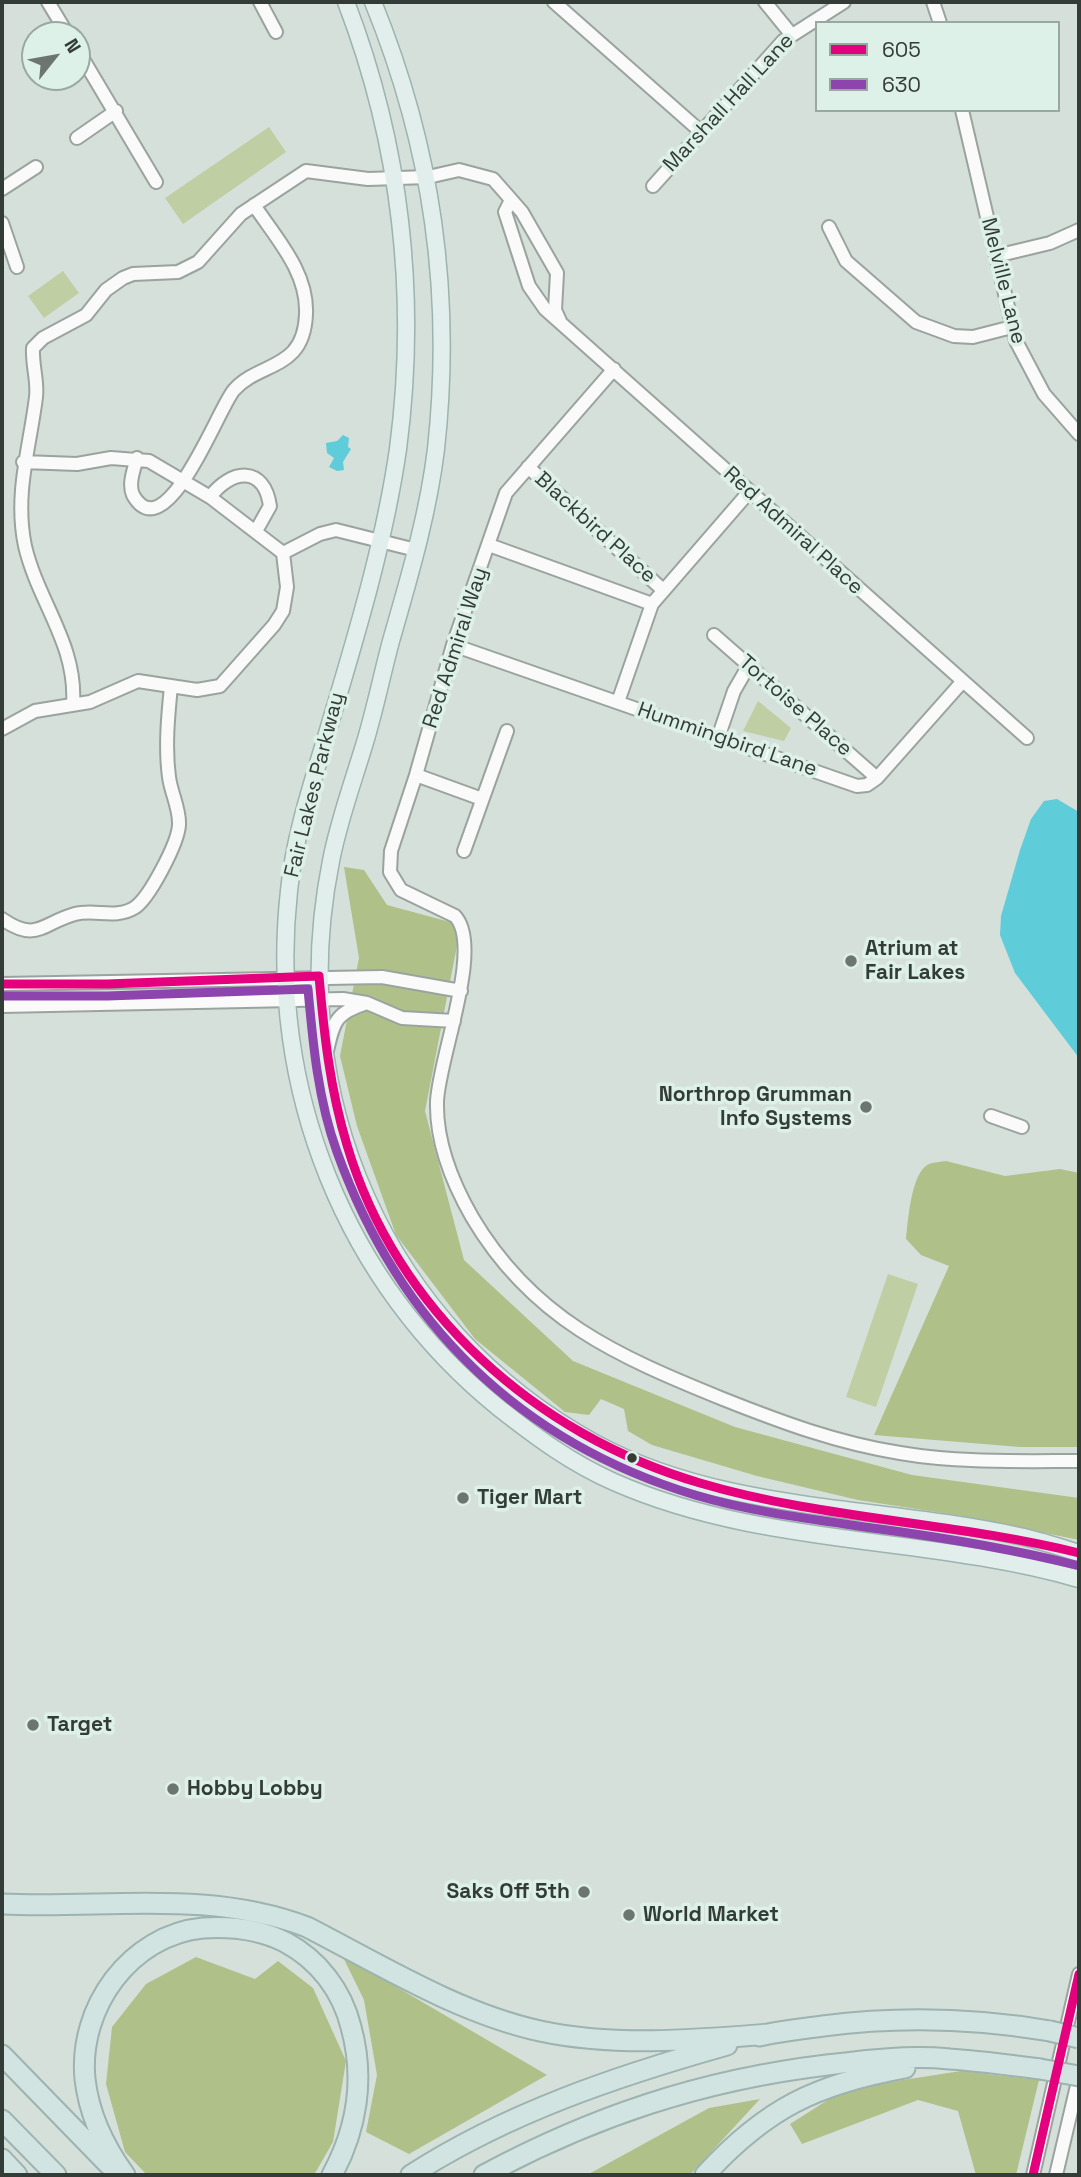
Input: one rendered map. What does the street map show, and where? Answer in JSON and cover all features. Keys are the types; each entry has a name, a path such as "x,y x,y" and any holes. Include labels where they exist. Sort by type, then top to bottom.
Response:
{"highway":[{"path":"2,1904 228,1906 281,1918 307,1927 452,2000 539,2031 583,2037 653,2040 769,2034 870,2021 939,2018 980,2020 1079,2038"},
{"path":"125,2175 106,2147 89,2100 85,2054 93,2018 110,1984 139,1954 172,1936 221,1927 258,1932 295,1948 324,1973 343,2004 355,2042 359,2082 351,2131 332,2175"},
{"path":"411,2175 462,2146 577,2092 663,2063 769,2034"},
{"path":"2,2055 120,2175"},
{"path":"484,2175 610,2116 710,2085 772,2072 876,2059 949,2058 1040,2069 1079,2077"},
{"path":"705,2175 754,2128 789,2104 819,2090 854,2077 909,2067 981,2063"},
{"path":"2,2120 56,2175"},
{"path":"2,2159 17,2175"}],"main road":[{"name":"Fair Lakes Parkway","path":"346,2 373,84 394,177 407,315 398,448 380,541 296,848 289,891 286,978 293,1054 305,1111 330,1185 379,1279 419,1331 480,1392 534,1436 583,1467 686,1509 796,1533 996,1558 1079,1578"},
{"name":"Fair Lakes Parkway","path":"373,2 400,75 428,177 438,249 442,384 435,453 416,550 337,833 319,931 319,999 325,1058 336,1114 363,1193 413,1282 452,1331 480,1359 544,1410 619,1454 698,1483 808,1504 1020,1536 1079,1553"}],"street":[{"path":"48,2 60,21"},
{"path":"260,2 276,32"},
{"path":"554,2 700,131"},
{"path":"765,2 791,34"},
{"name":"Marshall Hall Lane","path":"653,186 700,131 791,34 844,2"},
{"path":"933,2 939,21"},
{"path":"91,71 156,182"},
{"path":"77,138 116,111"},
{"name":"Melville Lane","path":"962,112 1012,327 1024,360 1044,394 1079,434"},
{"path":"2,189 36,167"},
{"path":"74,704 71,662 64,637 38,587 25,545 22,520 23,463 37,394 33,348 43,338 86,315 106,290 123,278 133,274 178,272 198,262 224,229 254,205 306,171 368,179 428,177 459,170 480,173 493,179 510,202 522,212 556,273 555,310 560,321"},
{"name":"Red Admiral Place","path":"510,202 505,212 529,286 545,309 1027,738"},
{"path":"136,458 132,492 144,504 159,506 167,502 196,465 223,404 234,389 246,379 279,365 288,357 303,331 306,292 294,265 254,205"},
{"path":"2,223 17,267"},
{"path":"829,227 846,261 916,322 932,331 973,337 1012,327"},
{"path":"996,256 1050,243 1079,230"},
{"name":"Red Admiral Way","path":"461,991 461,925 455,916 401,890 390,872 391,851 453,645 506,493 614,369"},
{"path":"2,729 35,711 90,702 138,681 197,690 220,686 274,625 286,600 283,553 210,497 149,461 136,458 77,464 23,463"},
{"name":"Blackbird Place","path":"528,467 663,590"},
{"path":"210,497 230,478 247,475 256,478 264,485 270,506 256,531"},
{"path":"618,702 652,604 749,492"},
{"path":"283,553 329,531 416,550"},
{"path":"489,545 652,604"},
{"name":"Tortoise Place","path":"714,635 877,778"},
{"name":"Hummingbird Lane","path":"453,645 857,786 867,785 877,778"},
{"path":"719,738 734,691 748,665"},
{"path":"877,778 963,681"},
{"path":"2,919 18,930 32,932 76,913 125,912 136,907 144,896 177,841 180,821 167,759 171,686"},
{"path":"464,852 507,731"},
{"path":"416,775 482,799"},
{"path":"2,984 382,976 461,991 440,1074 437,1104 441,1142 450,1172 464,1203 495,1252 529,1292 568,1324 632,1361 820,1436 902,1454 954,1459 1079,1461"},
{"path":"2,1006 108,1006 343,999 367,1003 402,1017 454,1021"},
{"path":"325,1058 338,1017 345,1010 367,1003"},
{"path":"991,1116 1022,1127"},
{"path":"1033,2175 1079,1974"},
{"path":"1056,2175 1079,2077"}],"green space":[{"path":"269,127 286,152 183,224 165,198"},
{"path":"63,271 79,293 44,318 28,296"},
{"path":"758,701 791,728 784,741 743,731"},
{"path":"344,867 364,870 387,905 461,925 425,1111 464,1260 573,1361 735,1427 912,1475 1079,1498 1079,1540 962,1516 858,1500 757,1476 652,1445 628,1431 624,1409 601,1399 589,1415 565,1412 475,1339 396,1235 357,1126 340,1056 359,958"},
{"path":"946,1161 1005,1176 1060,1169 1079,1173 1079,1447 1020,1447 874,1435 949,1266 921,1255 906,1239 914,1186 918,1177 929,1164"},
{"path":"888,1274 918,1284 876,1407 846,1397"},
{"path":"342,1955 547,2075 409,2154 366,2132 377,2075 364,2000"},
{"path":"196,1957 255,1979 278,1961 313,1988 346,2061 333,2142 314,2175 147,2175 125,2152 106,2084 112,2027 146,1984"},
{"path":"961,2071 1039,2080 1016,2175 976,2175 958,2111 918,2100 802,2144 790,2124 845,2089"},
{"path":"760,2099 690,2175 587,2175 709,2108"}],"water":[{"path":"343,435 349,438 348,447 351,449 343,462 344,470 337,471 329,467 334,458 327,453 326,443 337,441"},
{"path":"1057,799 1079,812 1079,1058 1015,973 1000,935 1001,916 1031,819 1044,801"}],"transit line":[{"name":"605","path":"2,984 107,984 319,976 336,1103 347,1145 370,1205 400,1261 437,1312 480,1358 529,1399 583,1433 640,1462 700,1483 793,1505 984,1534 1079,1553"},
{"name":"630","path":"2,996 107,996 308,989 314,1051 325,1112 337,1152 363,1214 394,1271 431,1322 474,1368 521,1409 574,1443 632,1472 695,1495 764,1511 954,1540 1076,1565"},
{"name":"605","path":"1033,2175 1079,1974"}],"place":[{"name":"Atrium at Fair Lakes","path":"851,961"},
{"name":"Northrop Grumman Info Systems","path":"866,1107"},
{"name":"Tiger Mart","path":"463,1498"},
{"name":"Target","path":"33,1725"},
{"name":"Hobby Lobby","path":"173,1789"},
{"name":"Saks Off 5th","path":"584,1892"},
{"name":"World Market","path":"629,1915"}]}
